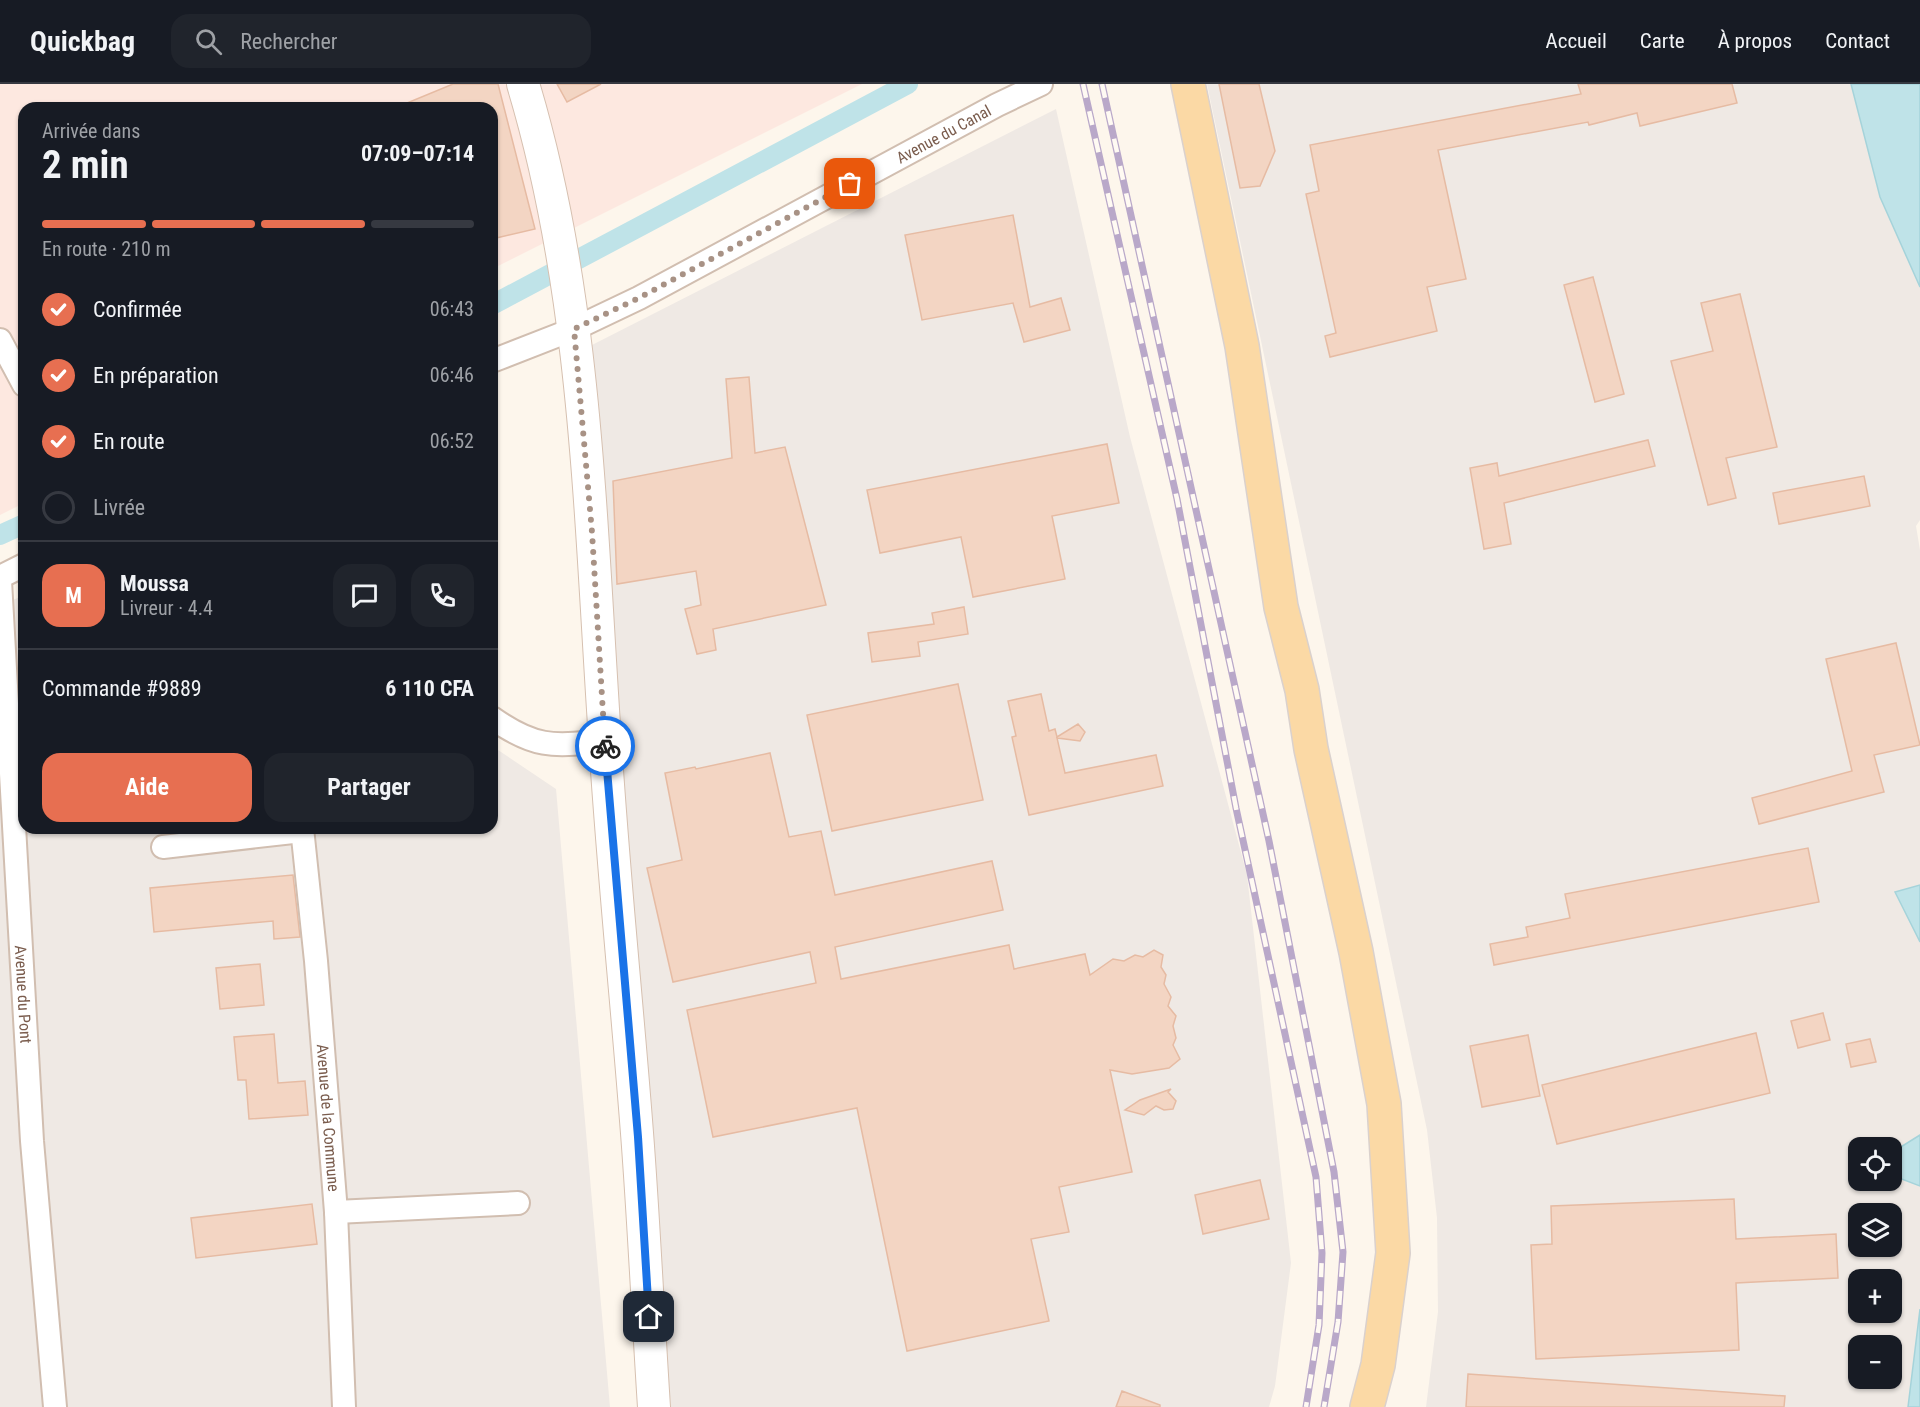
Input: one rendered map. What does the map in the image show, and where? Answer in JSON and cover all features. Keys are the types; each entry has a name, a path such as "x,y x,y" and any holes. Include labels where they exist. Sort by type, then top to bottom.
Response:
{"main road":[{"path":"523,84 540,147 567,278 574,329 592,532 605,741 638,1137 654,1407"},
{"path":"1188,84 1242,346 1281,607 1302,690 1311,749 1356,952 1384,1104 1393,1253 1378,1365 1367,1407"}],"street":[{"name":"Avenue du Canal","path":"498,359 574,329 639,298 997,105 1041,84"},
{"path":"0,340 18,374"},
{"path":"0,579 18,568"},
{"name":"Avenue du Pont","path":"0,579 32,1141 55,1407"},
{"path":"498,722 514,734 539,744 560,746 605,741"},
{"path":"163,847 263,834"},
{"name":"Avenue de la Commune","path":"303,834 316,961 336,1212 344,1407"},
{"path":"336,1212 518,1203"}],"shaded area":[{"path":"0,84 862,84 498,266 498,102 18,102 18,506 0,515"},
{"path":"1207,84 1851,84 1880,197 1920,287 1920,520 1916,526 1920,550 1920,885 1896,892 1920,942 1920,1135 1902,1146 1902,1137 1848,1137 1848,1191 1902,1191 1902,1179 1920,1186 1920,1309 1908,1407 1426,1407 1438,1312 1437,1218 1427,1130"},
{"path":"1056,109 1130,437 1247,875 1291,1263 1275,1386 1269,1407 671,1407 603,630 601,488 592,345"},
{"path":"18,598 18,834 498,834 498,750 556,789 610,1407 0,1407 0,606"}],"water":[{"path":"1851,84 1920,84 1920,287 1880,197"},
{"path":"1920,885 1920,942 1895,892"},
{"path":"1920,1135 1920,1186 1902,1179 1902,1146"},
{"path":"1920,1309 1920,1407 1908,1407"}],"building":[{"path":"453,84 498,84 535,229 498,238 498,102 410,102"},
{"path":"557,84 601,84 567,102"},
{"path":"1219,84 1259,84 1275,151 1260,186 1240,188"},
{"path":"1578,84 1732,84 1737,103 1640,126 1637,113 1589,125 1588,122 1438,150 1466,279 1427,287 1437,331 1330,357 1325,336 1336,333 1306,194 1319,191 1310,145 1581,94"},
{"path":"1013,215 1030,307 1061,298 1070,330 1024,342 1013,303 922,320 905,235"},
{"path":"1593,277 1624,394 1595,402 1564,285"},
{"path":"1740,294 1777,447 1726,458 1736,498 1708,505 1671,361 1713,351 1701,303"},
{"path":"749,377 755,453 785,447 826,605 713,629 716,650 697,654 685,609 701,605 696,571 617,584 613,481 732,458 726,379"},
{"path":"1648,440 1655,466 1504,503 1511,544 1484,549 1470,468 1497,463 1499,476"},
{"path":"1107,444 1119,503 1052,516 1065,579 973,597 961,537 880,553 867,490"},
{"path":"1864,476 1870,506 1779,524 1773,493"},
{"path":"964,607 968,634 918,642 920,656 872,662 868,633 934,624 932,613"},
{"path":"1896,643 1920,745 1874,755 1884,792 1759,824 1752,798 1852,771 1826,659"},
{"path":"958,684 983,800 832,831 807,715"},
{"path":"1041,694 1049,731 1055,729 1057,737 1078,724 1085,732 1080,741 1057,738 1065,773 1156,755 1163,786 1029,815 1012,737 1016,736 1008,701"},
{"path":"770,753 789,837 821,831 835,895 992,861 1003,910 835,947 841,979 1009,945 1014,969 1085,954 1090,975 1113,959 1124,961 1135,955 1143,957 1154,950 1163,955 1161,967 1166,975 1164,984 1171,997 1168,1006 1176,1016 1173,1026 1176,1038 1173,1045 1180,1059 1169,1068 1132,1074 1110,1070 1132,1172 1059,1187 1069,1232 1031,1239 1049,1321 907,1351 857,1108 713,1137 687,1010 816,983 810,952 673,982 647,868 682,860 665,773 695,767 696,769"},
{"path":"1808,848 1819,902 1494,965 1490,944 1528,937 1526,927 1570,918 1565,894"},
{"path":"293,875 300,937 274,939 273,921 154,932 150,888"},
{"path":"260,964 264,1005 220,1009 216,968"},
{"path":"1823,1013 1830,1040 1798,1048 1791,1021"},
{"path":"1756,1033 1770,1093 1557,1144 1542,1085"},
{"path":"274,1034 278,1083 305,1081 308,1115 249,1119 246,1080 238,1080 234,1037"},
{"path":"1528,1035 1540,1096 1482,1107 1470,1046"},
{"path":"1870,1039 1876,1062 1851,1067 1846,1044"},
{"path":"1171,1089 1168,1092 1176,1101 1173,1109 1164,1110 1156,1106 1144,1115 1125,1110 1140,1100"},
{"path":"1260,1180 1269,1219 1203,1234 1195,1195"},
{"path":"1734,1199 1736,1239 1836,1234 1838,1278 1736,1283 1739,1350 1536,1359 1531,1245 1552,1244 1551,1206"},
{"path":"312,1204 317,1244 196,1258 191,1218"},
{"path":"1468,1374 1785,1396 1784,1407 1466,1407"},
{"path":"1122,1391 1160,1405 1160,1407 1116,1407"}],"waterway":[{"path":"498,302 908,84"},
{"path":"0,535 18,527"}],"railway":[{"path":"1083,84 1177,499 1236,808 1316,1177 1322,1253 1319,1325 1306,1407"},
{"path":"1102,84 1269,841 1334,1172 1343,1252 1338,1322 1324,1407"}],"way so far":[{"path":"605,746 592,532 574,329 639,298 850,184"}],"route":[{"path":"605,746 638,1137 649,1317"}]}
